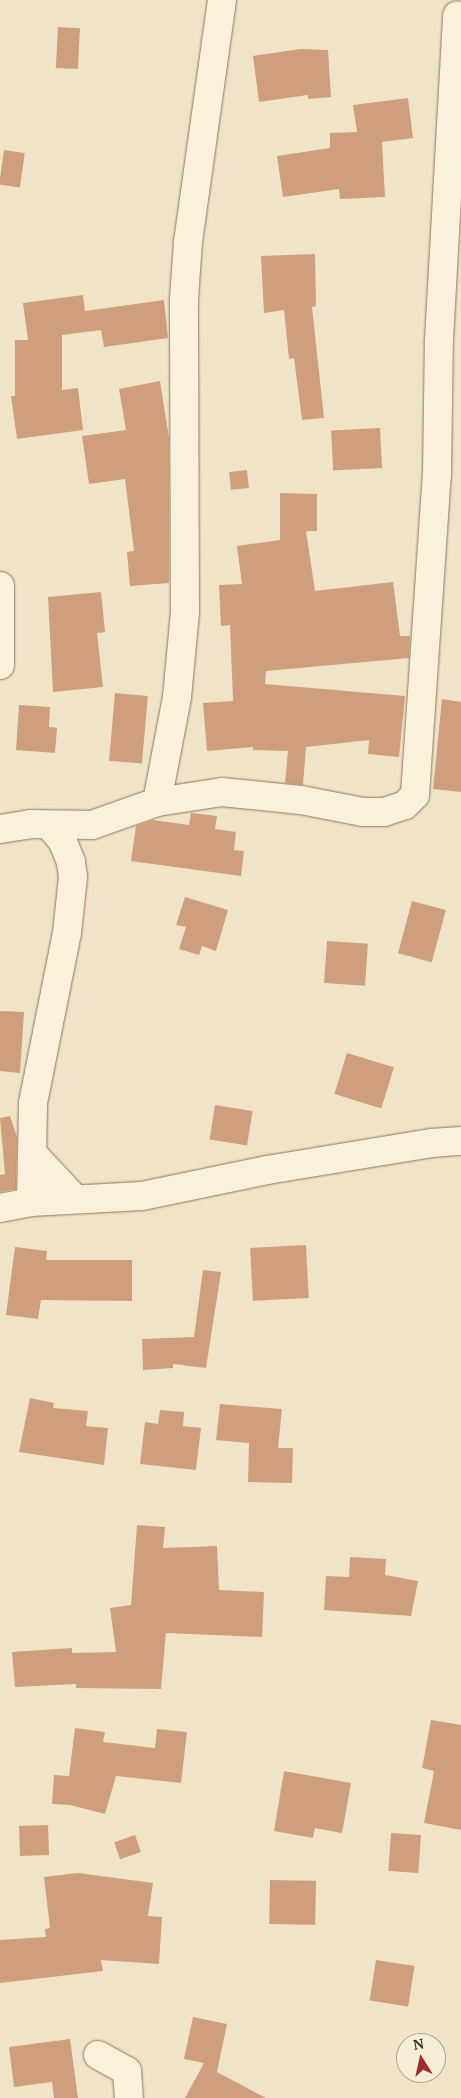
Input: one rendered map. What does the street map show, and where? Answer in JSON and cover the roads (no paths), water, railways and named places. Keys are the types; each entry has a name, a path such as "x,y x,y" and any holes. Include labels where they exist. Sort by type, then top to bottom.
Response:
{"street":[{"path":"157,802 177,697 185,613 184,300 188,242 222,0"},
{"path":"0,829 30,824 92,825 157,802 222,792 301,800 363,812 384,812 405,805 415,795 437,475 439,340 457,16"},
{"path":"0,586 0,665"},
{"path":"31,1202 34,1155 33,1103 67,933 71,862 63,842 50,825"},
{"path":"71,862 92,825"},
{"path":"0,1208 31,1202 142,1196 267,1170 431,1143 461,1141"},
{"path":"34,1155 75,1199"},
{"path":"98,2055 127,2071 129,2098"}]}
